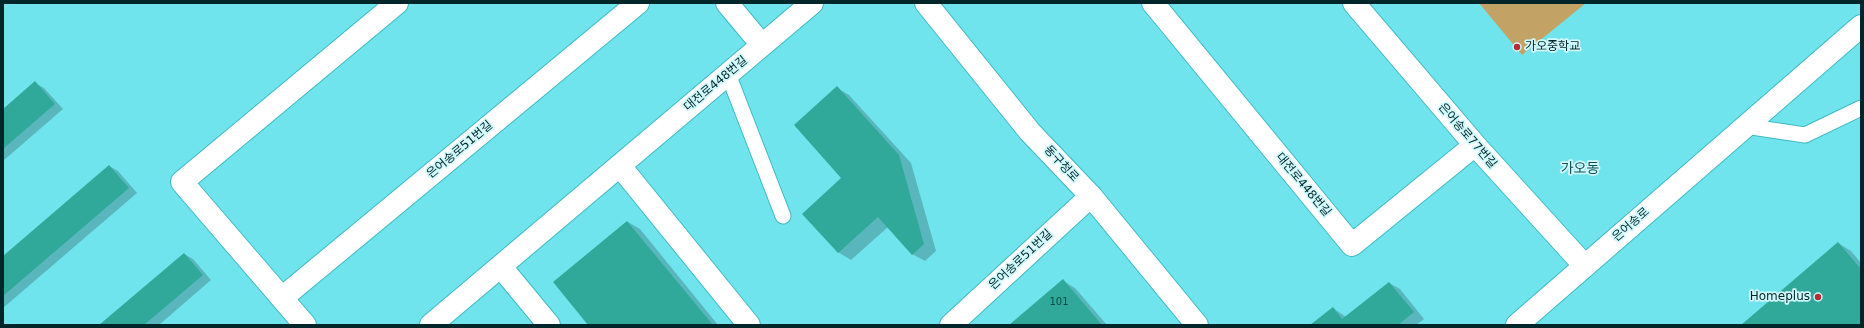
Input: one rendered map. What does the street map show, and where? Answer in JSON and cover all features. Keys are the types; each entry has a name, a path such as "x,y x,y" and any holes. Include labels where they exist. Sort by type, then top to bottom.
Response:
{"street":[{"path":"305,325 182,182 397,3"},
{"name":"은어송로51번길","path":"282,298 638,3"},
{"path":"727,3 762,45"},
{"name":"대전로448번길","path":"431,325 812,3"},
{"name":"동구청로","path":"926,3 1030,132 1091,196 1197,325"},
{"name":"대전로448번길","path":"1152,3 1352,245 1475,145"},
{"name":"은어송로77번길","path":"1354,3 1475,145 1584,265"},
{"name":"은어송로","path":"1517,325 1584,265 1861,26"},
{"path":"620,166 749,325"},
{"name":"은어송로51번길","path":"951,325 1091,196"},
{"path":"501,267 549,325"}],"lane":[{"path":"728,74 783,216"},
{"path":"1745,126 1805,135 1861,108"}],"shaded area":[{"path":"1479,3 1586,3 1522,55"}],"building":[{"path":"35,81 55,104 3,149 3,109"},
{"path":"837,86 899,155 924,244 912,255 878,217 838,253 802,214 841,178 794,125"},
{"path":"109,165 129,188 3,296 3,256"},
{"path":"627,221 713,325 588,325 553,282"},
{"name":"Homeplus","path":"1838,242 1861,269 1861,325 1741,325"},
{"path":"184,253 203,275 144,325 99,325"},
{"path":"1063,279 1102,325 1009,325"},
{"path":"1389,282 1414,312 1398,325 1310,325 1333,307 1342,319"}],"place":[{"name":"가오중학교","path":"1517,47"},
{"name":"Homeplus","path":"1818,297"}],"district":[{"name":"가오동","path":"1580,169"}]}
